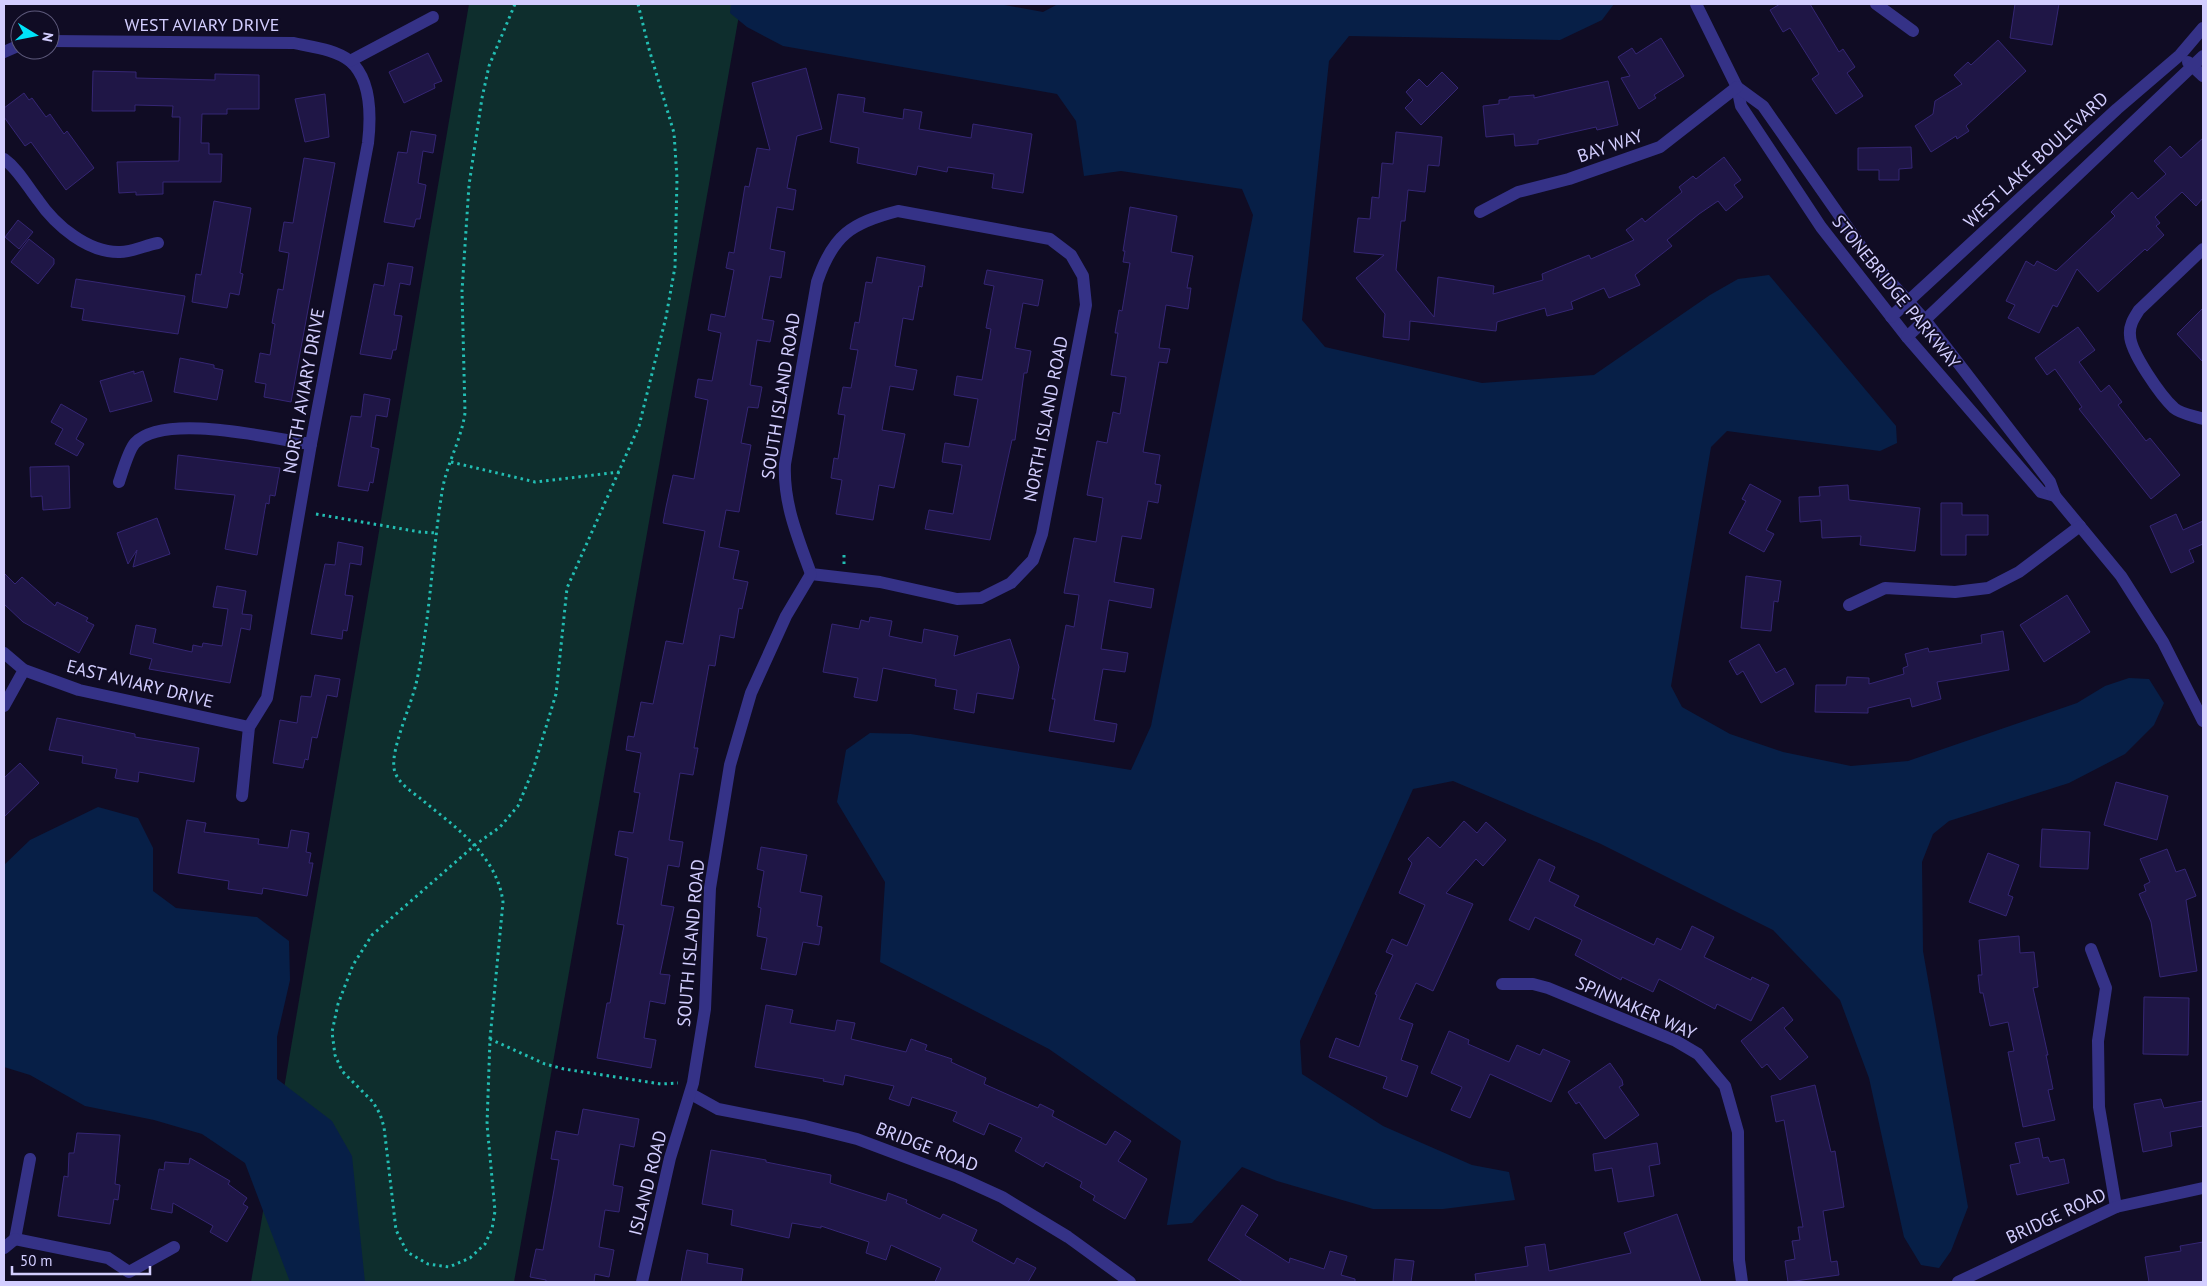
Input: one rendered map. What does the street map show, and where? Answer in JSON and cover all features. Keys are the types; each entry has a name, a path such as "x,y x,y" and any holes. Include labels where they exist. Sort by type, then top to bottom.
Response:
{"street":[{"name":"STONEBRIDGE PARKWAY","path":"1696,4 1737,87 1741,106 1821,227 1907,337 2041,492 2055,496"},
{"path":"1876,4 1913,31"},
{"path":"350,61 433,18"},
{"name":"WEST LAKE BOULEVARD","path":"1891,317 2117,109 2180,55 2203,28"},
{"name":"WEST AVIARY DRIVE","path":"60,41 294,43 328,50 350,61"},
{"path":"2180,55 2199,72"},
{"path":"1907,337 2199,72 2203,56"},
{"name":"NORTH AVIARY DRIVE","path":"249,727 267,698 311,444 370,126 369,102 363,79 350,61"},
{"name":"STONEBRIDGE PARKWAY","path":"1737,87 1762,106 1869,258 1925,320 2050,482 2055,496 2121,576 2163,642 2200,715"},
{"name":"BAY WAY","path":"1480,212 1518,192 1569,179 1660,148 1737,87"},
{"path":"4,159 12,165 51,217 65,230 95,247 120,252 158,243"},
{"name":"NORTH ISLAND ROAD","path":"811,574 880,582 956,599 982,598 1011,583 1033,560 1042,534 1086,305 1083,276 1071,255 1050,239 898,211 871,218 848,230"},
{"name":"SOUTH ISLAND ROAD","path":"691,1094 706,1009 710,888 730,765 751,692 786,616 811,574 788,507 784,485 785,464 817,282 825,259 848,230"},
{"path":"2203,249 2139,310 2131,322 2130,335 2132,348 2155,384 2175,409 2203,419"},
{"path":"119,482 134,443 152,433 185,428 225,431 311,444"},
{"path":"1849,605 1885,588 1955,592 1988,588 2019,572 2080,526"},
{"path":"4,653 24,670 4,706"},
{"name":"EAST AVIARY DRIVE","path":"24,670 79,690 249,727"},
{"path":"242,796 249,727"},
{"path":"2091,948 2106,988 2098,1041 2099,1107 2116,1207"},
{"name":"SPINNAKER WAY","path":"1502,984 1533,984 1548,988 1656,1032 1698,1054 1725,1086 1738,1132 1739,1260 1742,1282"},
{"name":"BRIDGE ROAD","path":"691,1094 718,1109 805,1126 857,1139 958,1176 1002,1197 1068,1237 1116,1279 1130,1282"},
{"name":"ISLAND ROAD","path":"642,1282 670,1158 691,1094"},
{"path":"4,1248 15,1239 30,1159"},
{"name":"BRIDGE ROAD","path":"1958,1282 2116,1207 2203,1188"},
{"path":"15,1239 108,1258 128,1277 174,1247"}],"path":[{"path":"515,4 490,66 482,98 464,237 462,291 465,413 463,428 442,491 417,682 396,752 394,767 404,785 475,845 488,862 499,882 503,902 490,1039 487,1124 496,1211 492,1229 485,1244 470,1258 449,1266 428,1264 407,1252 396,1230 384,1126 380,1114 373,1102 342,1071 335,1055 332,1032 338,1004 362,947 372,935 475,845 500,827 518,806 533,770 556,694 567,588 640,426 666,317 675,267 677,178 674,133 649,49 638,4"},
{"path":"451,462 535,482 620,472"},
{"path":"316,514 420,532 437,533"},
{"path":"490,1039 545,1064 564,1069 661,1084 681,1083"}],"green space":[{"path":"469,4 741,4 514,1282 251,1282"}],"water":[{"path":"731,4 999,4 1043,12 1058,4 1614,4 1602,20 1560,40 1349,36 1329,61 1302,320 1325,347 1482,383 1594,375 1710,295 1738,279 1769,275 1896,426 1897,443 1880,451 1727,431 1711,447 1671,686 1682,707 1730,734 1783,752 1851,766 1908,761 2077,703 2105,686 2129,678 2149,679 2164,703 2154,725 2125,754 2069,783 1949,821 1933,834 1922,862 1923,951 1968,1207 1951,1251 1939,1268 1921,1265 1904,1237 1869,1078 1840,1000 1773,930 1601,844 1453,781 1413,789 1300,1041 1302,1074 1383,1126 1472,1165 1509,1172 1515,1200 1443,1209 1373,1209 1277,1181 1242,1167 1192,1223 1167,1225 1181,1141 1049,1049 880,962 885,882 837,802 846,750 870,733 911,734 1131,770 1151,726 1253,215 1242,189 1121,171 1084,176 1076,121 1057,94 783,46 747,27 730,13"},
{"path":"98,807 138,818 153,848 153,891 176,908 257,917 289,941 290,980 277,1037 277,1079 332,1121 352,1156 365,1282 290,1282 245,1163 202,1134 154,1120 85,1106 30,1075 4,1067 4,865 30,840"}],"building":[{"path":"1780,4 1810,4 1839,52 1843,49 1855,67 1847,73 1863,96 1836,114 1812,79 1819,74 1790,28 1783,32 1770,10"},
{"path":"2015,4 2059,4 2052,45 2010,38"},
{"path":"1661,38 1684,76 1654,95 1656,98 1639,109 1621,78 1630,76 1618,57 1632,48 1636,54"},
{"path":"1998,40 2026,71 1966,126 1969,131 1957,139 1956,136 1931,152 1915,126 1933,114 1935,101 1962,84 1954,75 1968,62 1971,65"},
{"path":"428,53 442,81 434,84 435,88 404,103 389,72"},
{"path":"806,68 822,129 797,136 787,188 796,190 793,210 777,207 770,249 785,252 781,278 770,276 762,319 774,321 770,342 757,340 750,385 762,387 758,408 748,407 741,443 751,445 739,512 726,510 719,547 739,551 733,579 748,582 742,609 739,608 734,638 720,635 715,666 709,665 694,748 698,748 693,775 680,773 669,840 683,842 679,867 668,865 661,905 674,907 660,974 670,975 665,1004 650,1001 644,1038 656,1040 651,1068 597,1058 607,1003 610,1003 624,925 617,924 628,858 615,855 619,831 633,833 640,793 634,792 641,753 626,750 628,736 634,737 641,702 653,704 666,641 683,644 705,531 663,523 673,475 694,479 708,400 695,397 698,379 712,381 721,333 708,330 711,314 725,317 734,270 726,268 729,252 734,253 745,186 749,187 757,148 770,150 752,83"},
{"path":"93,71 136,72 136,78 215,80 215,74 259,75 259,109 227,109 227,114 202,114 201,143 209,143 209,154 222,154 221,182 163,182 163,194 136,195 136,192 119,193 117,162 179,161 180,117 172,117 173,106 135,105 135,111 92,111"},
{"path":"1442,72 1458,88 1421,125 1405,108 1413,100 1406,92 1419,79 1427,87"},
{"path":"1608,81 1618,125 1597,130 1596,127 1538,140 1538,144 1515,146 1514,134 1486,137 1483,106 1499,104 1499,100 1509,99 1509,97 1534,95 1534,98"},
{"path":"24,93 29,100 32,98 46,117 50,114 64,134 67,131 94,168 66,190 31,142 25,146 4,117 4,108"},
{"path":"325,94 329,137 305,142 295,99"},
{"path":"838,94 865,98 863,112 903,119 904,109 922,112 919,129 971,138 973,124 1032,134 1023,193 992,188 994,174 948,167 947,172 918,166 916,175 857,163 859,148 830,142"},
{"path":"411,131 436,135 433,153 423,151 418,183 426,185 420,219 416,219 414,227 384,222 398,152 407,153"},
{"path":"1396,132 1442,137 1439,166 1428,165 1425,192 1408,190 1405,221 1401,221 1396,270 1434,317 1438,277 1494,286 1493,294 1543,280 1542,274 1589,255 1591,259 1634,240 1626,230 1642,218 1645,222 1682,192 1679,187 1693,176 1696,179 1724,157 1741,180 1734,185 1743,197 1726,211 1718,201 1699,214 1667,240 1672,246 1635,275 1640,285 1609,298 1604,288 1571,302 1573,309 1547,316 1545,308 1497,322 1496,331 1410,321 1409,340 1383,337 1385,314 1356,278 1384,255 1354,252 1358,218 1370,219 1372,197 1379,198 1382,163 1393,164"},
{"path":"2203,138 2203,198 2196,206 2182,192 2155,217 2160,223 2156,226 2164,235 2147,251 2145,249 2098,292 2077,269 2057,307 2053,305 2039,333 2008,318 2015,305 2006,301 2026,261 2034,266 2037,261 2056,271 2115,216 2111,212 2132,192 2138,199 2166,174 2154,161 2170,146 2181,158"},
{"path":"1911,147 1912,168 1899,169 1899,180 1879,180 1879,170 1858,170 1858,148"},
{"path":"304,158 335,163 291,402 264,397 266,384 255,382 260,353 270,355 275,324 272,323 278,289 283,290 289,253 279,251 284,222 293,223"},
{"path":"214,201 251,208 240,273 243,274 239,295 230,293 227,308 192,302 196,274 201,275"},
{"path":"1130,207 1177,216 1171,252 1193,256 1187,288 1191,288 1188,309 1166,305 1159,348 1170,349 1167,363 1159,362 1143,452 1160,455 1155,484 1161,485 1158,503 1148,501 1141,539 1122,536 1114,582 1154,589 1151,608 1109,600 1101,649 1128,653 1125,672 1103,669 1094,720 1117,724 1114,742 1049,731 1055,699 1052,699 1066,625 1074,627 1079,595 1064,593 1074,538 1096,542 1103,498 1087,495 1091,473 1097,441 1107,443 1113,412 1120,414 1126,377 1111,375 1118,333 1115,333 1119,310 1122,311 1130,263 1123,262 1125,251 1123,251"},
{"path":"18,220 33,232 19,249 5,237"},
{"path":"29,239 54,259 54,264 38,284 11,262"},
{"path":"877,257 925,266 922,287 919,286 913,320 903,318 895,366 917,370 913,390 890,386 882,430 905,434 894,488 879,485 873,520 836,514 842,480 831,478 834,458 838,459 845,415 838,414 843,387 851,388 858,350 850,349 855,322 859,323 866,282 872,283"},
{"path":"388,263 413,267 410,285 400,283 394,315 402,316 396,350 393,350 391,359 360,354 374,284 384,286"},
{"path":"987,270 1043,280 1038,306 1023,303 1015,348 1031,351 1027,373 1024,373 1015,440 1012,440 990,540 925,529 929,510 953,514 962,465 942,462 945,443 969,447 978,399 954,395 957,376 982,380 991,329 986,328 994,286 984,284"},
{"path":"76,279 185,296 178,334 82,320 84,309 71,307"},
{"path":"2203,308 2203,362 2177,334"},
{"path":"2078,327 2095,350 2079,362 2101,392 2109,385 2122,402 2118,405 2146,441 2150,438 2180,475 2151,499 2079,409 2082,407 2055,369 2047,375 2035,358"},
{"path":"180,358 214,365 214,368 223,370 217,400 174,392"},
{"path":"134,371 134,374 143,371 152,401 110,412 100,381"},
{"path":"364,394 390,399 387,417 376,415 371,447 379,449 373,483 370,482 368,491 338,486 351,416 361,417"},
{"path":"61,404 87,419 76,439 84,444 77,456 55,444 63,429 51,422"},
{"path":"178,455 280,468 275,496 270,495 269,504 266,503 257,555 225,549 235,495 175,489"},
{"path":"69,466 70,508 43,510 42,496 31,497 30,467"},
{"path":"1750,484 1781,501 1766,530 1774,534 1764,552 1729,533 1746,501 1742,499"},
{"path":"1848,485 1849,500 1920,508 1915,551 1860,545 1861,536 1822,538 1821,520 1800,522 1799,497 1820,496 1819,487"},
{"path":"1941,503 1962,503 1962,515 1988,515 1988,535 1966,535 1966,555 1941,555"},
{"path":"2176,514 2183,530 2203,521 2203,544 2189,550 2194,562 2171,573 2150,526"},
{"path":"157,518 170,554 133,567 137,550 128,564 117,533"},
{"path":"338,542 363,547 361,565 350,563 345,595 353,596 347,631 343,630 342,639 311,634 325,564 335,565"},
{"path":"4,573 15,584 22,577 55,606 57,602 88,618 86,621 94,625 79,653 23,622 4,604"},
{"path":"1746,576 1781,581 1778,602 1774,601 1771,631 1741,628"},
{"path":"217,586 246,591 242,614 252,615 250,630 241,628 230,683 149,669 152,659 130,654 136,625 156,629 153,643 192,652 193,645 202,647 203,643 222,646 228,609 213,607"},
{"path":"2067,595 2090,632 2044,662 2020,625"},
{"path":"870,617 892,621 889,636 922,643 924,629 958,636 954,656 1010,639 1019,667 1013,699 977,693 974,713 954,709 957,690 935,686 936,679 883,668 877,701 854,697 858,678 823,672 832,624 859,629 861,620 869,622"},
{"path":"2003,631 2009,670 1937,682 1941,699 1912,707 1910,698 1868,708 1868,713 1815,712 1816,685 1846,685 1847,677 1869,678 1869,684 1904,674 1903,668 1908,666 1905,654 1928,648 1929,652 1982,643 1981,635"},
{"path":"1759,644 1776,673 1785,668 1794,684 1761,703 1743,671 1737,675 1729,661"},
{"path":"315,675 340,679 337,697 327,695 317,738 312,737 308,760 305,759 303,768 273,763 280,720 297,723 301,696 311,697"},
{"path":"57,718 135,734 135,737 199,748 194,782 139,772 138,782 115,778 117,769 82,763 83,756 49,750"},
{"path":"20,763 39,783 4,817 4,778"},
{"path":"2116,782 2168,796 2157,840 2104,825"},
{"path":"187,820 206,823 204,832 259,839 258,844 288,848 291,830 309,833 306,852 311,853 309,863 313,863 307,896 263,888 262,894 228,889 229,881 178,873"},
{"path":"1464,821 1477,833 1486,822 1506,840 1483,866 1476,859 1446,893 1473,904 1433,991 1416,983 1399,1019 1413,1024 1401,1060 1418,1066 1407,1097 1383,1088 1387,1077 1329,1057 1336,1038 1359,1047 1377,995 1375,994 1393,955 1386,952 1392,939 1407,946 1425,905 1399,893 1412,863 1408,859 1428,837 1440,848"},
{"path":"2042,829 2090,832 2088,869 2040,867"},
{"path":"761,847 807,855 800,892 822,896 817,926 822,927 819,945 803,942 796,975 761,969 767,938 757,936 761,908 758,907 764,871 757,869"},
{"path":"2167,849 2176,872 2185,869 2196,896 2186,900 2197,971 2160,977 2151,922 2139,894 2146,891 2144,885 2150,882 2140,859"},
{"path":"1988,853 2019,865 2008,895 2013,897 2006,916 1969,902"},
{"path":"1539,859 1555,867 1549,881 1579,896 1574,906 1654,945 1657,938 1681,950 1692,926 1714,937 1704,957 1751,980 1752,977 1769,985 1751,1021 1717,1004 1715,1009 1659,979 1653,992 1622,977 1621,980 1575,955 1582,940 1535,917 1529,930 1509,920"},
{"path":"2019,936 2020,953 2034,952 2038,987 2033,988 2048,1055 2046,1055 2053,1089 2048,1090 2055,1120 2023,1127 2008,1052 2014,1051 2008,1022 1990,1026 1983,993 1980,993 1978,975 1982,975 1979,940"},
{"path":"2144,997 2189,998 2188,1055 2143,1054"},
{"path":"766,1005 793,1010 790,1023 835,1031 837,1020 855,1023 851,1039 906,1052 911,1039 927,1045 925,1050 952,1059 951,1062 986,1078 984,1084 1038,1108 1040,1104 1054,1111 1052,1116 1106,1145 1115,1131 1131,1141 1118,1161 1147,1179 1125,1219 1093,1200 1095,1196 1080,1187 1082,1182 1046,1162 1043,1167 1015,1151 1022,1138 989,1123 984,1135 953,1121 957,1112 912,1097 909,1106 889,1099 894,1086 845,1075 843,1085 823,1081 824,1079 755,1067"},
{"path":"1783,1007 1793,1020 1784,1028 1808,1057 1780,1080 1767,1064 1762,1068 1741,1041"},
{"path":"1449,1031 1469,1040 1468,1044 1509,1062 1517,1045 1540,1055 1543,1049 1570,1061 1551,1102 1490,1074 1470,1118 1451,1110 1462,1087 1431,1073"},
{"path":"1610,1063 1622,1080 1623,1085 1619,1087 1639,1115 1605,1139 1579,1102 1576,1104 1568,1092"},
{"path":"1815,1085 1831,1152 1835,1151 1844,1207 1823,1211 1831,1262 1837,1261 1839,1275 1788,1282 1785,1261 1795,1259 1792,1241 1800,1240 1798,1227 1803,1227 1784,1120 1776,1122 1771,1096"},
{"path":"2161,1099 2164,1108 2203,1101 2203,1126 2170,1132 2172,1146 2143,1152 2134,1104"},
{"path":"583,1109 639,1119 634,1147 620,1144 613,1185 623,1187 619,1212 605,1210 599,1247 614,1250 609,1277 595,1274 594,1282 546,1282 546,1280 530,1277 536,1249 543,1250 554,1190 559,1160 551,1159 556,1131 578,1135"},
{"path":"77,1133 120,1135 115,1184 120,1185 118,1200 114,1199 110,1224 58,1216 64,1176 68,1177 69,1153 74,1153"},
{"path":"2039,1138 2043,1158 2048,1157 2050,1162 2064,1159 2069,1183 2017,1195 2010,1165 2020,1163 2015,1143"},
{"path":"1657,1143 1660,1164 1649,1166 1654,1196 1618,1202 1612,1168 1595,1171 1593,1154"},
{"path":"711,1150 831,1175 830,1183 886,1201 888,1193 907,1200 906,1203 940,1219 943,1214 977,1230 972,1241 1014,1264 1017,1258 1036,1268 1028,1282 935,1282 941,1268 891,1245 886,1260 866,1253 869,1242 821,1226 821,1228 792,1223 789,1238 731,1225 733,1210 702,1204"},
{"path":"190,1158 230,1181 228,1184 247,1198 243,1204 248,1207 227,1242 210,1232 213,1226 173,1203 172,1213 151,1209 159,1169 164,1170 165,1162 189,1164"},
{"path":"1242,1205 1258,1215 1245,1235 1289,1263 1290,1258 1324,1269 1330,1251 1347,1256 1341,1275 1355,1279 1355,1282 1243,1282 1208,1260"},
{"path":"1677,1214 1701,1282 1476,1282 1475,1274 1528,1266 1525,1247 1545,1244 1549,1271 1631,1253 1624,1233"},
{"path":"2203,1242 2203,1282 2149,1282 2145,1257 2181,1251 2180,1246"},
{"path":"687,1250 708,1254 707,1263 743,1269 741,1282 681,1282"},
{"path":"1395,1259 1414,1261 1411,1282 1393,1282"}]}
